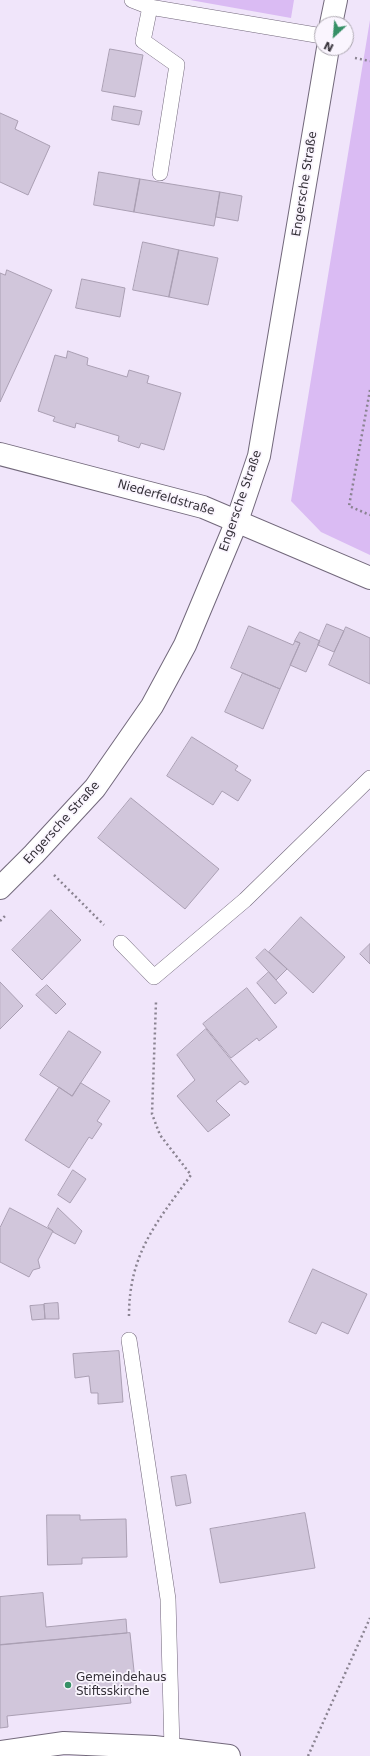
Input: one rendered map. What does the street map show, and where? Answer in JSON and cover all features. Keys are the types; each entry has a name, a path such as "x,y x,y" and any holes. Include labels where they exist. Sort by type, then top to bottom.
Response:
{"main road":[{"path":"333,16 336,0"},
{"name":"Engersche Straße","path":"0,888 34,854 95,788 152,706 185,646 237,520 259,456 327,56"},
{"name":"Niederfeldstraße","path":"0,454 203,507 237,520 370,578"},
{"path":"0,1752 64,1743 229,1756"}],"lane":[{"path":"132,0 150,7 314,35"},
{"path":"150,7 143,41 177,65 160,173"},
{"path":"121,943 154,977 244,900 370,778"},
{"path":"129,1340 168,1599 160,1750"}],"path":[{"path":"370,390 349,506 370,515"},
{"path":"34,854 121,943"},
{"path":"129,1340 129,1294 134,1269 145,1242 159,1218 191,1175 160,1135 152,1114 156,1009 154,977"},
{"path":"308,1756 370,1618"}],"shaded area":[{"path":"190,0 294,0 291,18"},
{"path":"370,20 370,555 321,532 291,501"}],"building":[{"path":"110,49 143,55 135,97 102,91"},
{"path":"114,106 142,111 139,125 112,120"},
{"path":"0,113 18,121 15,129 50,146 28,195 0,182"},
{"path":"99,172 140,179 134,212 94,205"},
{"path":"140,179 220,192 214,226 134,212"},
{"path":"220,192 242,196 238,221 216,217"},
{"path":"143,242 179,250 169,297 133,290"},
{"path":"179,250 218,258 208,305 169,297"},
{"path":"7,270 52,290 0,402 0,273 5,275"},
{"path":"82,279 125,288 120,317 76,308"},
{"path":"68,351 88,358 87,365 127,377 129,370 149,376 147,383 181,393 164,450 141,443 139,448 118,441 119,436 76,423 75,428 53,421 55,417 38,411 55,355 66,358"},
{"path":"327,624 344,631 334,652 318,645"},
{"path":"249,626 293,645 295,641 300,643 280,689 231,668"},
{"path":"346,627 370,638 370,684 329,665"},
{"path":"300,632 320,641 306,672 290,665 300,643 295,641"},
{"path":"243,673 280,689 263,729 225,712"},
{"path":"192,737 238,766 235,770 251,780 238,801 222,791 213,805 167,776"},
{"path":"131,798 219,869 185,909 98,838"},
{"path":"51,910 81,940 42,980 12,950"},
{"path":"301,917 345,957 313,993 269,952"},
{"path":"370,944 370,964 360,954"},
{"path":"265,949 287,969 276,980 256,958"},
{"path":"269,972 287,993 275,1004 257,983"},
{"path":"0,982 23,1006 0,1029"},
{"path":"47,985 66,1004 56,1014 36,995"},
{"path":"247,988 277,1027 259,1041 257,1038 231,1058 203,1024"},
{"path":"206,1029 249,1082 245,1085 240,1081 216,1101 230,1115 208,1132 177,1096 195,1080 177,1055"},
{"path":"69,1031 101,1052 72,1096 40,1075"},
{"path":"81,1083 110,1101 97,1121 102,1124 92,1139 89,1137 69,1168 25,1140 59,1087 72,1096"},
{"path":"73,1170 86,1179 70,1203 58,1195"},
{"path":"10,1208 53,1231 38,1260 40,1268 33,1270 29,1277 0,1262 0,1228"},
{"path":"58,1208 82,1231 75,1244 53,1232 48,1227"},
{"path":"313,1269 367,1294 348,1334 322,1322 316,1334 289,1322"},
{"path":"58,1303 59,1319 45,1319 44,1304"},
{"path":"44,1305 45,1319 32,1320 30,1306"},
{"path":"119,1351 123,1402 98,1404 98,1393 91,1393 89,1376 75,1378 73,1354"},
{"path":"186,1475 191,1503 176,1506 171,1477"},
{"path":"305,1513 315,1568 220,1583 210,1529"},
{"path":"47,1515 80,1515 80,1520 126,1519 127,1557 82,1558 82,1564 48,1565"},
{"path":"43,1593 46,1627 126,1619 127,1633 0,1645 0,1597"},
{"name":"Gemeindehaus Stiftsskirche","path":"130,1633 136,1690 129,1691 131,1703 7,1716 8,1727 0,1728 0,1645"}],"place":[{"name":"Gemeindehaus Stiftsskirche","path":"68,1685"}]}
